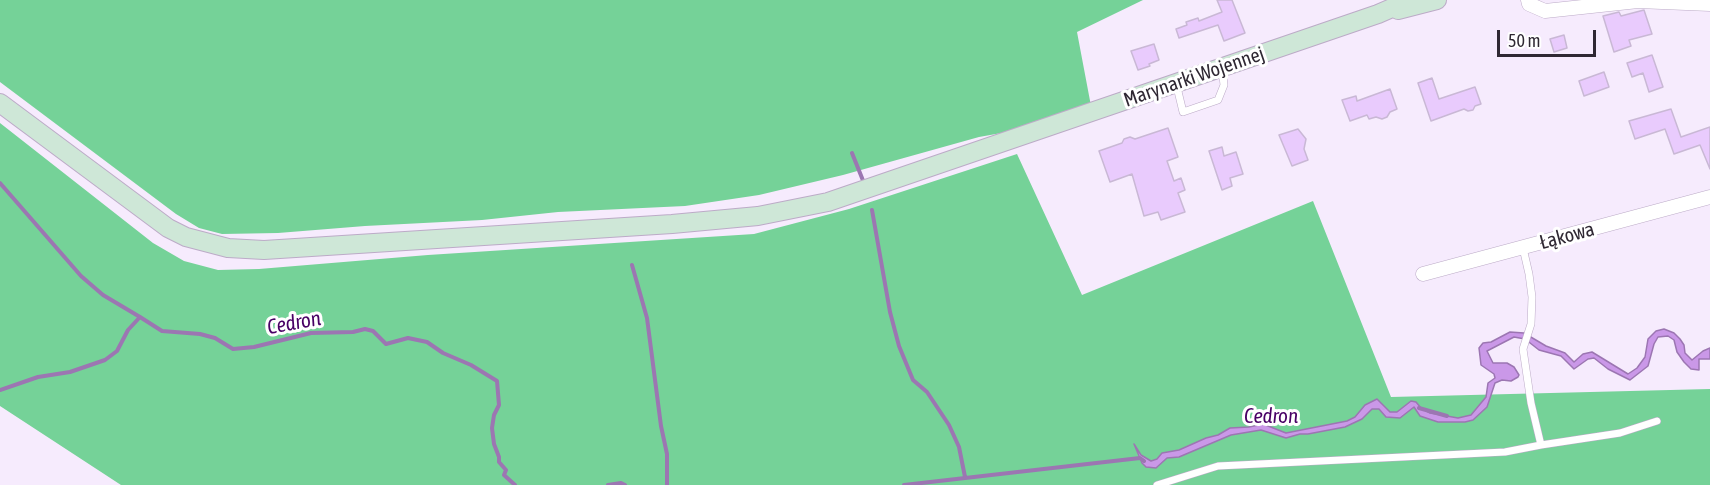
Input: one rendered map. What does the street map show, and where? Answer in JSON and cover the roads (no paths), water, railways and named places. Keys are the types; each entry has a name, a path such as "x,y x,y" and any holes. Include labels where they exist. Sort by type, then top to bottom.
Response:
{"main road":[{"name":"Marynarki Wojennej","path":"0,103 168,228 186,237 228,248 264,250 672,224 758,216 828,202 1378,14 1410,0"},
{"name":"Marynarki Wojennej","path":"1378,14 1437,0"}],"street":[{"path":"1528,0 1529,4 1545,11 1638,1 1710,4"},
{"name":"Łąkowa","path":"1423,274 1710,197"}],"lane":[{"path":"1176,83 1183,112 1218,100 1224,85 1222,68"},
{"path":"1523,248 1530,274 1532,297 1531,324 1523,349 1541,445"},
{"path":"1157,484 1218,466 1505,452 1620,433 1657,421"}],"waterway":[{"path":"852,153 864,183"},
{"path":"0,183 81,276 103,295 140,317"},
{"path":"872,210 890,312 899,346 913,380 927,392 949,425 959,447 965,477"},
{"path":"632,265 647,318 661,426 667,454 667,485"},
{"name":"Cedron","path":"0,390 38,377 70,372 105,360 117,351 128,330 140,317 162,331 200,334 215,338 233,349 254,347 311,333 353,332 365,329 373,331 386,344 408,338 427,342 443,353 471,365 497,381 499,405 494,415 492,428 494,444 499,462 506,470 504,475 515,485"},
{"name":"Cedron","path":"1419,408 1447,416"},
{"name":"Cedron","path":"904,485 1140,458 1144,461"},
{"name":"Cedron","path":"608,485 621,483 625,485"}]}
